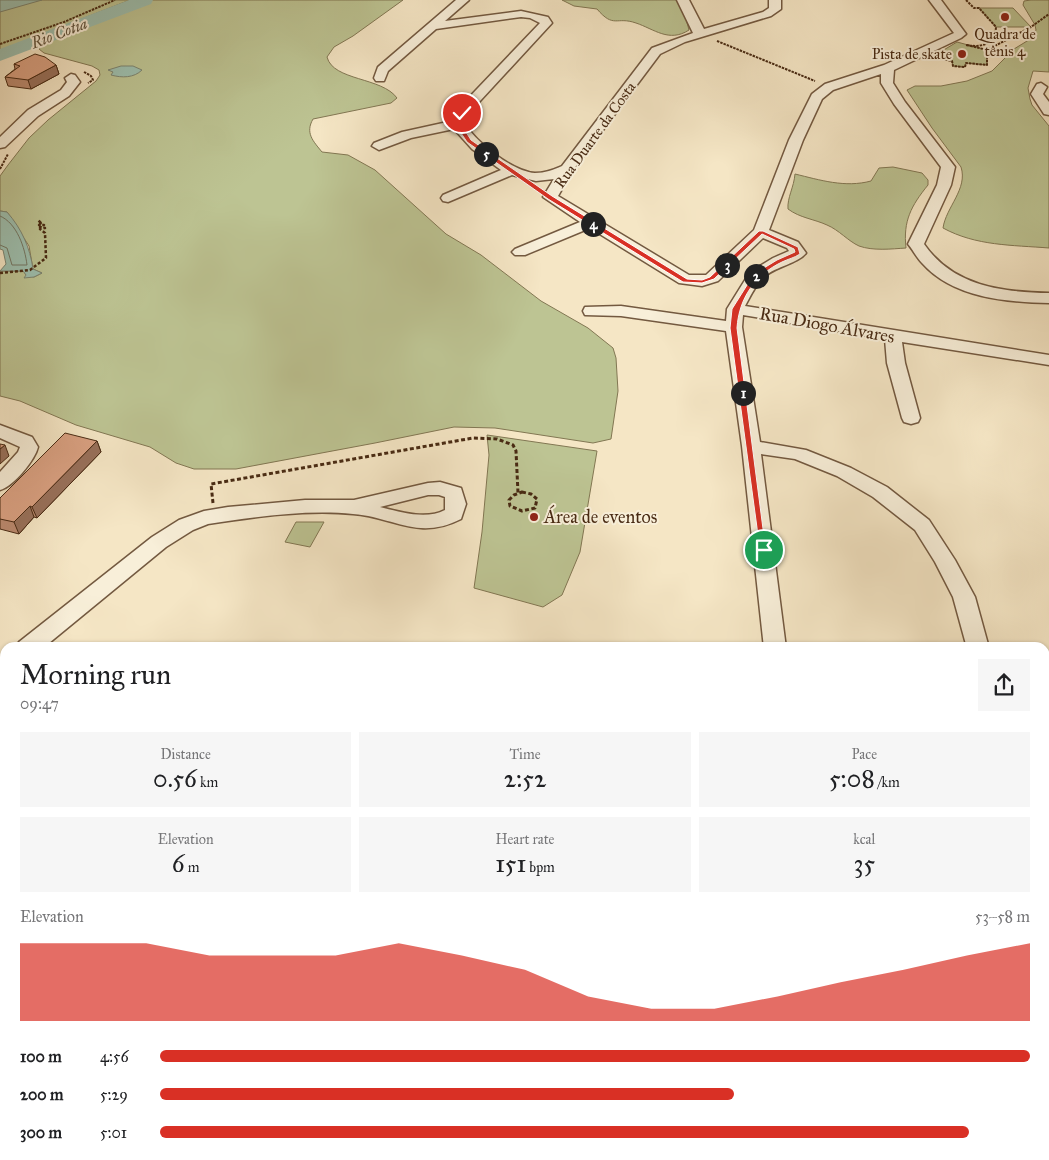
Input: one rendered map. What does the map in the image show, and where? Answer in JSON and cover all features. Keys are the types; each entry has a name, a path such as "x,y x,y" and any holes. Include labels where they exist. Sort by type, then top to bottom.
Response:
{"street":[{"path":"380,78 382,70 463,0"},
{"path":"684,0 700,34"},
{"name":"Rua Duarte da Costa","path":"774,0 775,9 767,14 700,34 656,51 567,169 550,198 676,276 694,282 712,278 761,232 796,140 817,97 829,88 864,76 887,75 960,34 935,0"},
{"path":"435,26 521,14 539,16 546,23 462,113 458,124"},
{"path":"887,75 914,124 936,148 948,167 949,174 919,231 916,244 922,256 932,266 947,276 971,287 996,294 1026,298 1049,298"},
{"path":"0,144 33,113 65,93 74,82 71,78"},
{"path":"1041,86 1037,94 1049,111"},
{"path":"379,146 407,134 458,124"},
{"path":"458,124 469,141 550,198"},
{"path":"448,198 513,172 548,177 567,169"},
{"path":"520,252 590,223"},
{"path":"735,309 756,275 773,264 798,253 793,245 761,232"},
{"name":"Rua Diogo Álvares","path":"774,642 751,446 734,328 735,309 1049,360"},
{"path":"591,311 621,311 734,328"},
{"path":"893,336 896,363 912,418"},
{"path":"0,431 25,441 29,447 27,454 0,484"},
{"path":"751,446 799,454 844,472 880,492 922,525 945,560 964,597 976,642"},
{"path":"34,642 159,542 186,524 214,516 354,506"}],"path":[{"path":"0,44 71,19 115,0"},
{"path":"966,0 974,8 979,8 996,27 990,44 974,47 965,44 987,50 1031,27 1049,14"},
{"path":"700,34 829,88"},
{"path":"940,52 932,57 952,61 953,66 965,68 966,63 987,66 987,50"},
{"path":"0,273 24,272 34,269 46,258 45,233 40,230 45,228 40,227 44,225 39,225 42,224 38,223 40,222 38,220"},
{"path":"214,516 211,484 473,438 497,439 512,445 516,451 518,493"},
{"path":"518,493 527,493 535,496 537,505 527,511 513,509 510,506 509,500 518,493"}],"green space":[{"path":"0,0 130,0 0,51"},
{"path":"151,0 403,0 353,36 334,47 327,57 331,65 338,71 381,86 397,98 391,103 313,119 310,129 311,137 322,152 348,155 375,170 446,234 481,255 541,301 588,328 613,348 616,358 618,391 611,439 593,443 495,428 454,427 236,469 194,469 176,463 150,447 76,425 20,401 0,396 0,271 24,271 26,275 34,277 42,273 33,269 29,246 7,212 0,211 0,176 29,138 96,81 100,75 99,70 92,66 44,53 39,49 41,44 48,40"},
{"path":"562,0 678,0 683,7 689,30 682,34 662,34 629,21 607,19 597,9 574,6"},
{"path":"1049,0 1049,72 1033,71 1028,88 1032,105 1049,126 1049,248 981,241 943,228 962,183 961,167 907,90 915,86 941,86 967,81 992,71 1014,49 1032,38 1036,30 1035,25 1023,5 1024,1"},
{"name":"Quadra de tênis 4","path":"979,8 1013,8 1031,27 996,27"},
{"name":"Pista de skate","path":"957,42 987,50 987,65 966,63 965,67 953,66 952,61 932,57"},
{"path":"893,167 922,173 928,180 928,185 913,207 907,222 906,248 864,248 831,227 788,209 795,174 814,179 852,184 871,181 879,168"},
{"name":"Área de eventos","path":"487,435 597,451 580,552 562,595 543,607 474,588 482,532 489,455"},
{"path":"296,522 324,522 310,547 285,542"}],"water":[{"path":"0,0 42,0 0,12"},
{"path":"121,66 133,66 142,70 135,75 124,77 111,75 113,72 108,70"},
{"path":"0,211 7,212 17,225 30,254 33,269 42,273 34,277 24,278 26,275 23,271 0,271 6,264 3,250 0,249"}],"building":[{"path":"35,54 45,57 56,65 28,80 5,77 20,66 14,64"},
{"path":"65,433 97,441 32,507 30,506 14,522 0,519 0,498"}],"waterway":[{"name":"Rio Cotia","path":"0,55 145,0"}],"place":[{"name":"Quadra de tênis 4","path":"1005,17"},
{"name":"Pista de skate","path":"962,54"},
{"name":"Área de eventos","path":"534,517"}],"route":[{"path":"462,113 458,124 469,141 550,198 685,280 694,282 712,278 741,253 761,232 796,248 798,253 779,261 756,275 735,309 734,328 764,550"}]}
